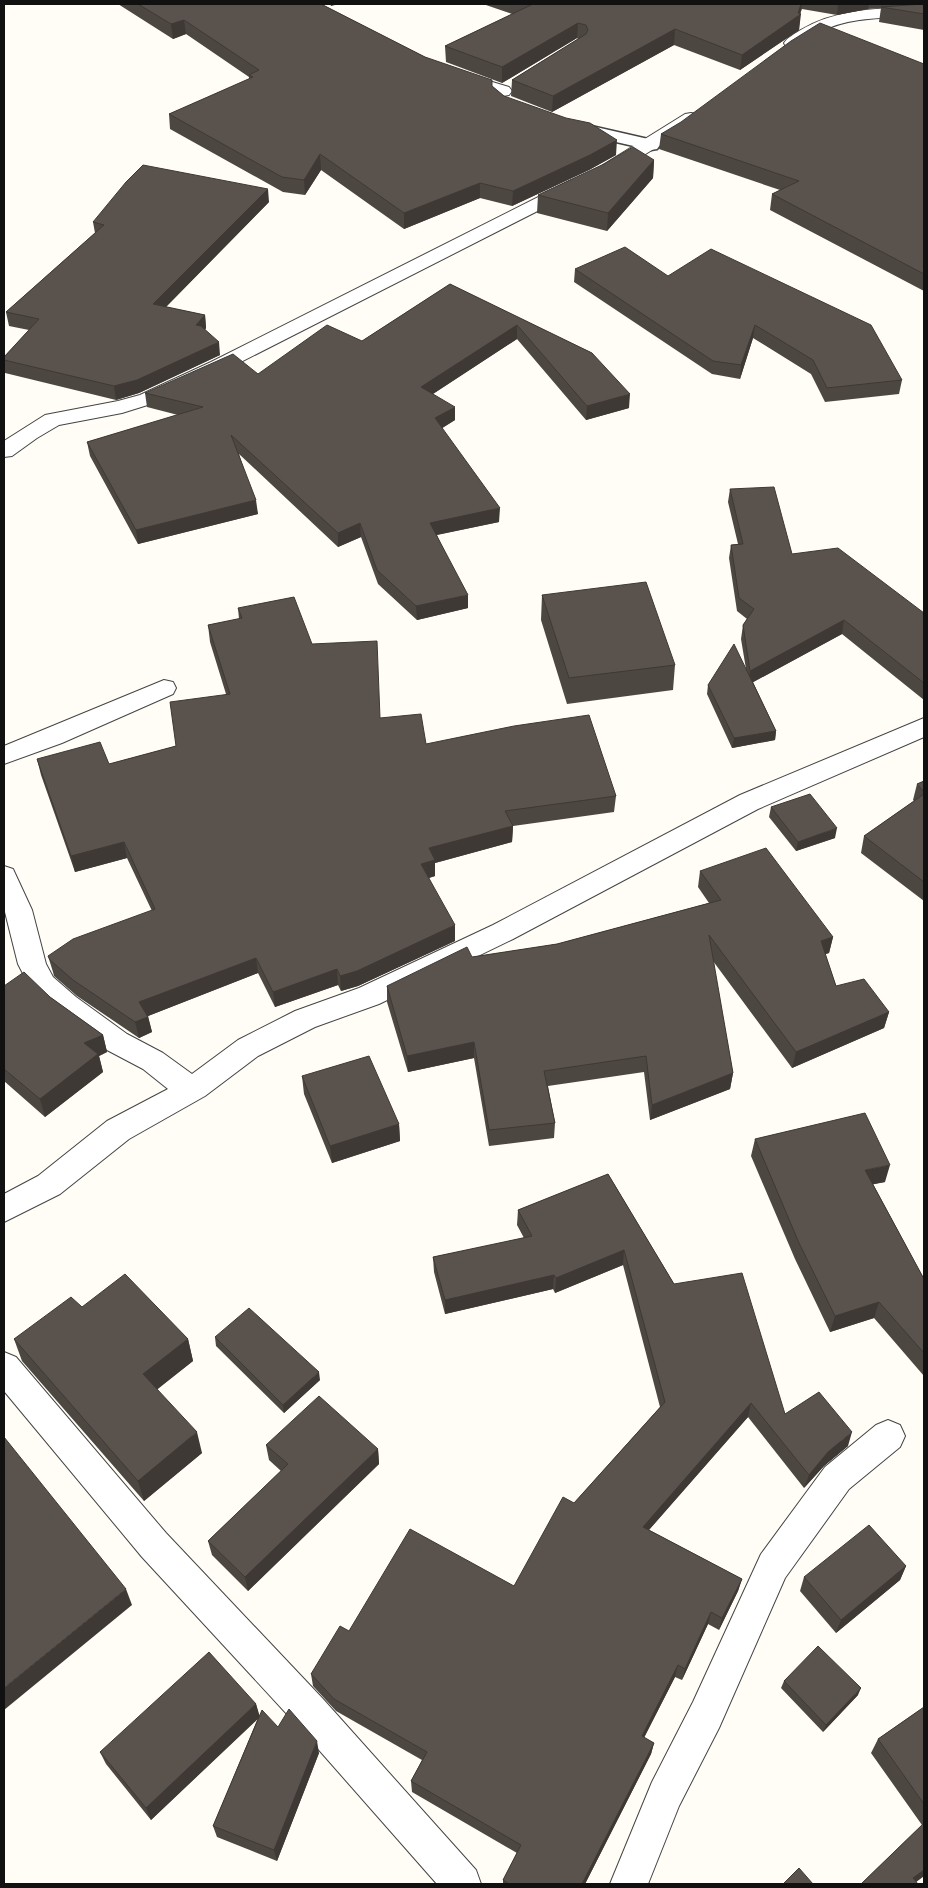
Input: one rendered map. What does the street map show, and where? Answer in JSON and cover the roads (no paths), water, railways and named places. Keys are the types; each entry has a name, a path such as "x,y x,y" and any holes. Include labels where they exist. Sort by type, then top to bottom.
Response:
{"street":[{"path":"775,55 825,24 868,16 924,12"},
{"path":"449,73 507,98"},
{"path":"4,451 29,433 53,420 138,402 218,366 426,262 551,196 592,178 651,145 707,107"},
{"path":"4,755 53,737 164,688"},
{"path":"4,1208 49,1185 118,1130 195,1088 248,1048 305,1019 369,996 503,932 749,802 924,726"},
{"path":"4,876 18,910 32,964 43,985 66,1005 117,1042 153,1061 182,1083 195,1088"},
{"path":"4,1367 154,1545 310,1712 462,1884"},
{"path":"629,1884 665,1795 706,1715 773,1566 837,1478 888,1436"}],"lane":[{"path":"507,98 520,81"},
{"path":"554,120 651,145"}]}
